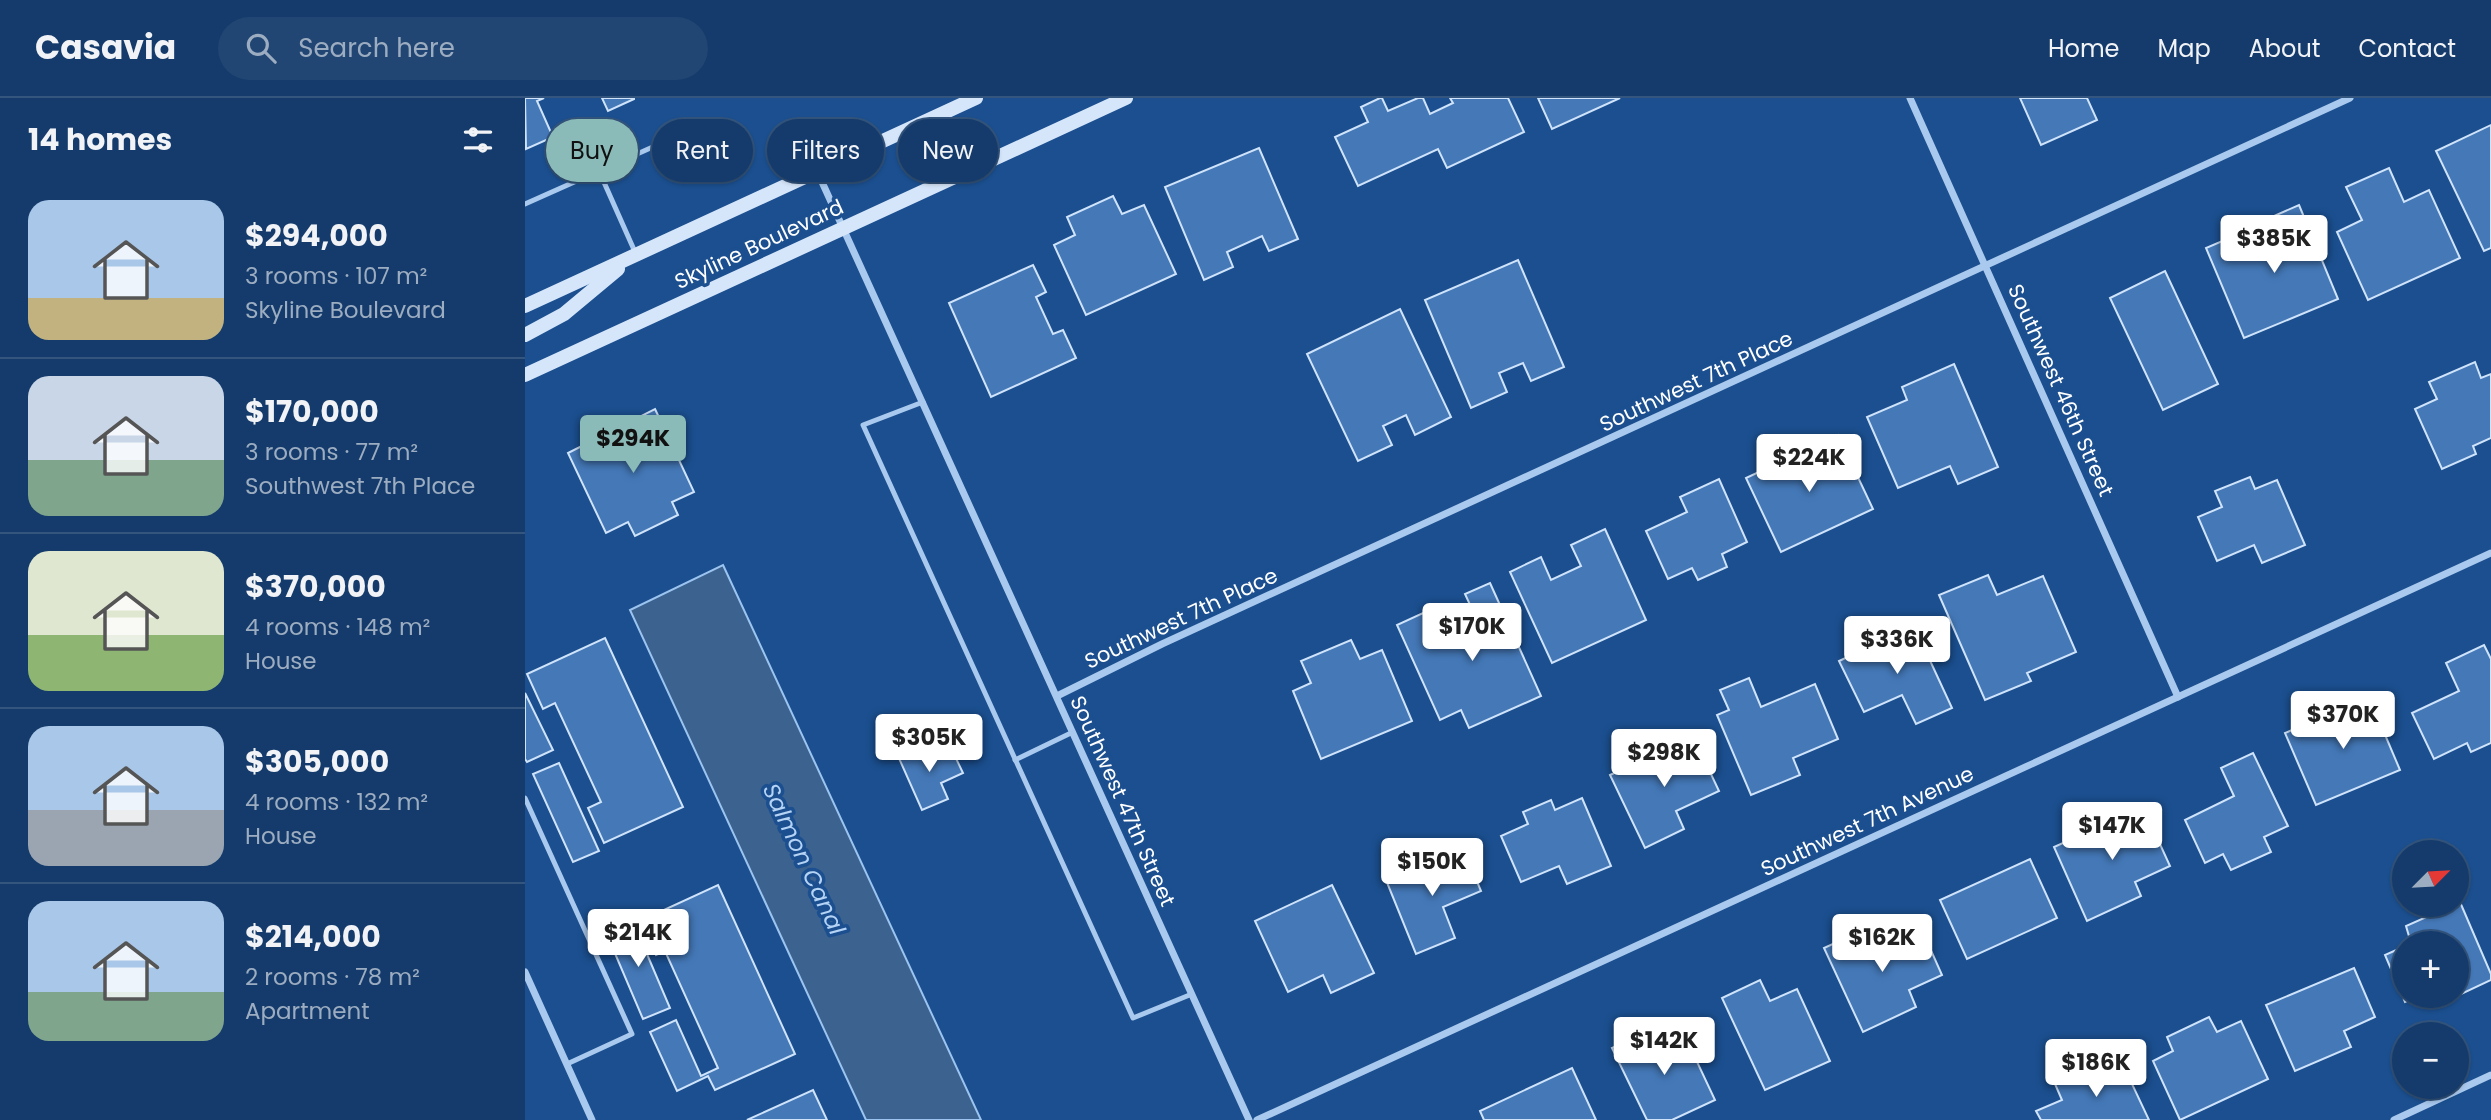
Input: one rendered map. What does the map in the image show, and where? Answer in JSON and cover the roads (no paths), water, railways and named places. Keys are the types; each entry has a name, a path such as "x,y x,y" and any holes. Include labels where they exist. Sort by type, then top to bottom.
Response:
{"street":[{"name":"Skyline Boulevard","path":"884,140 976,98"},
{"name":"Skyline Boulevard","path":"525,375 1126,98"},
{"name":"Southwest 46th Street","path":"1910,98 2178,697"},
{"name":"Southwest 7th Place","path":"1057,696 1187,633 2350,98"},
{"name":"Skyline Boulevard","path":"525,306 793,182"},
{"name":"Southwest 47th Street","path":"822,182 1249,1120"},
{"path":"525,335 564,314 636,255"},
{"name":"Southwest 7th Avenue","path":"1257,1120 2491,553"},
{"path":"525,972 592,1120"},
{"path":"2394,1120 2491,1075"}],"lane":[{"path":"525,204 574,182"},
{"path":"604,182 636,255"},
{"path":"923,402 863,425 1015,760 1133,1018 1192,994"},
{"path":"1015,760 1073,732"},
{"path":"525,798 632,1034 567,1064"}],"water":[{"name":"Salmon Canal","path":"723,565 981,1120 866,1120 630,610"}]}
